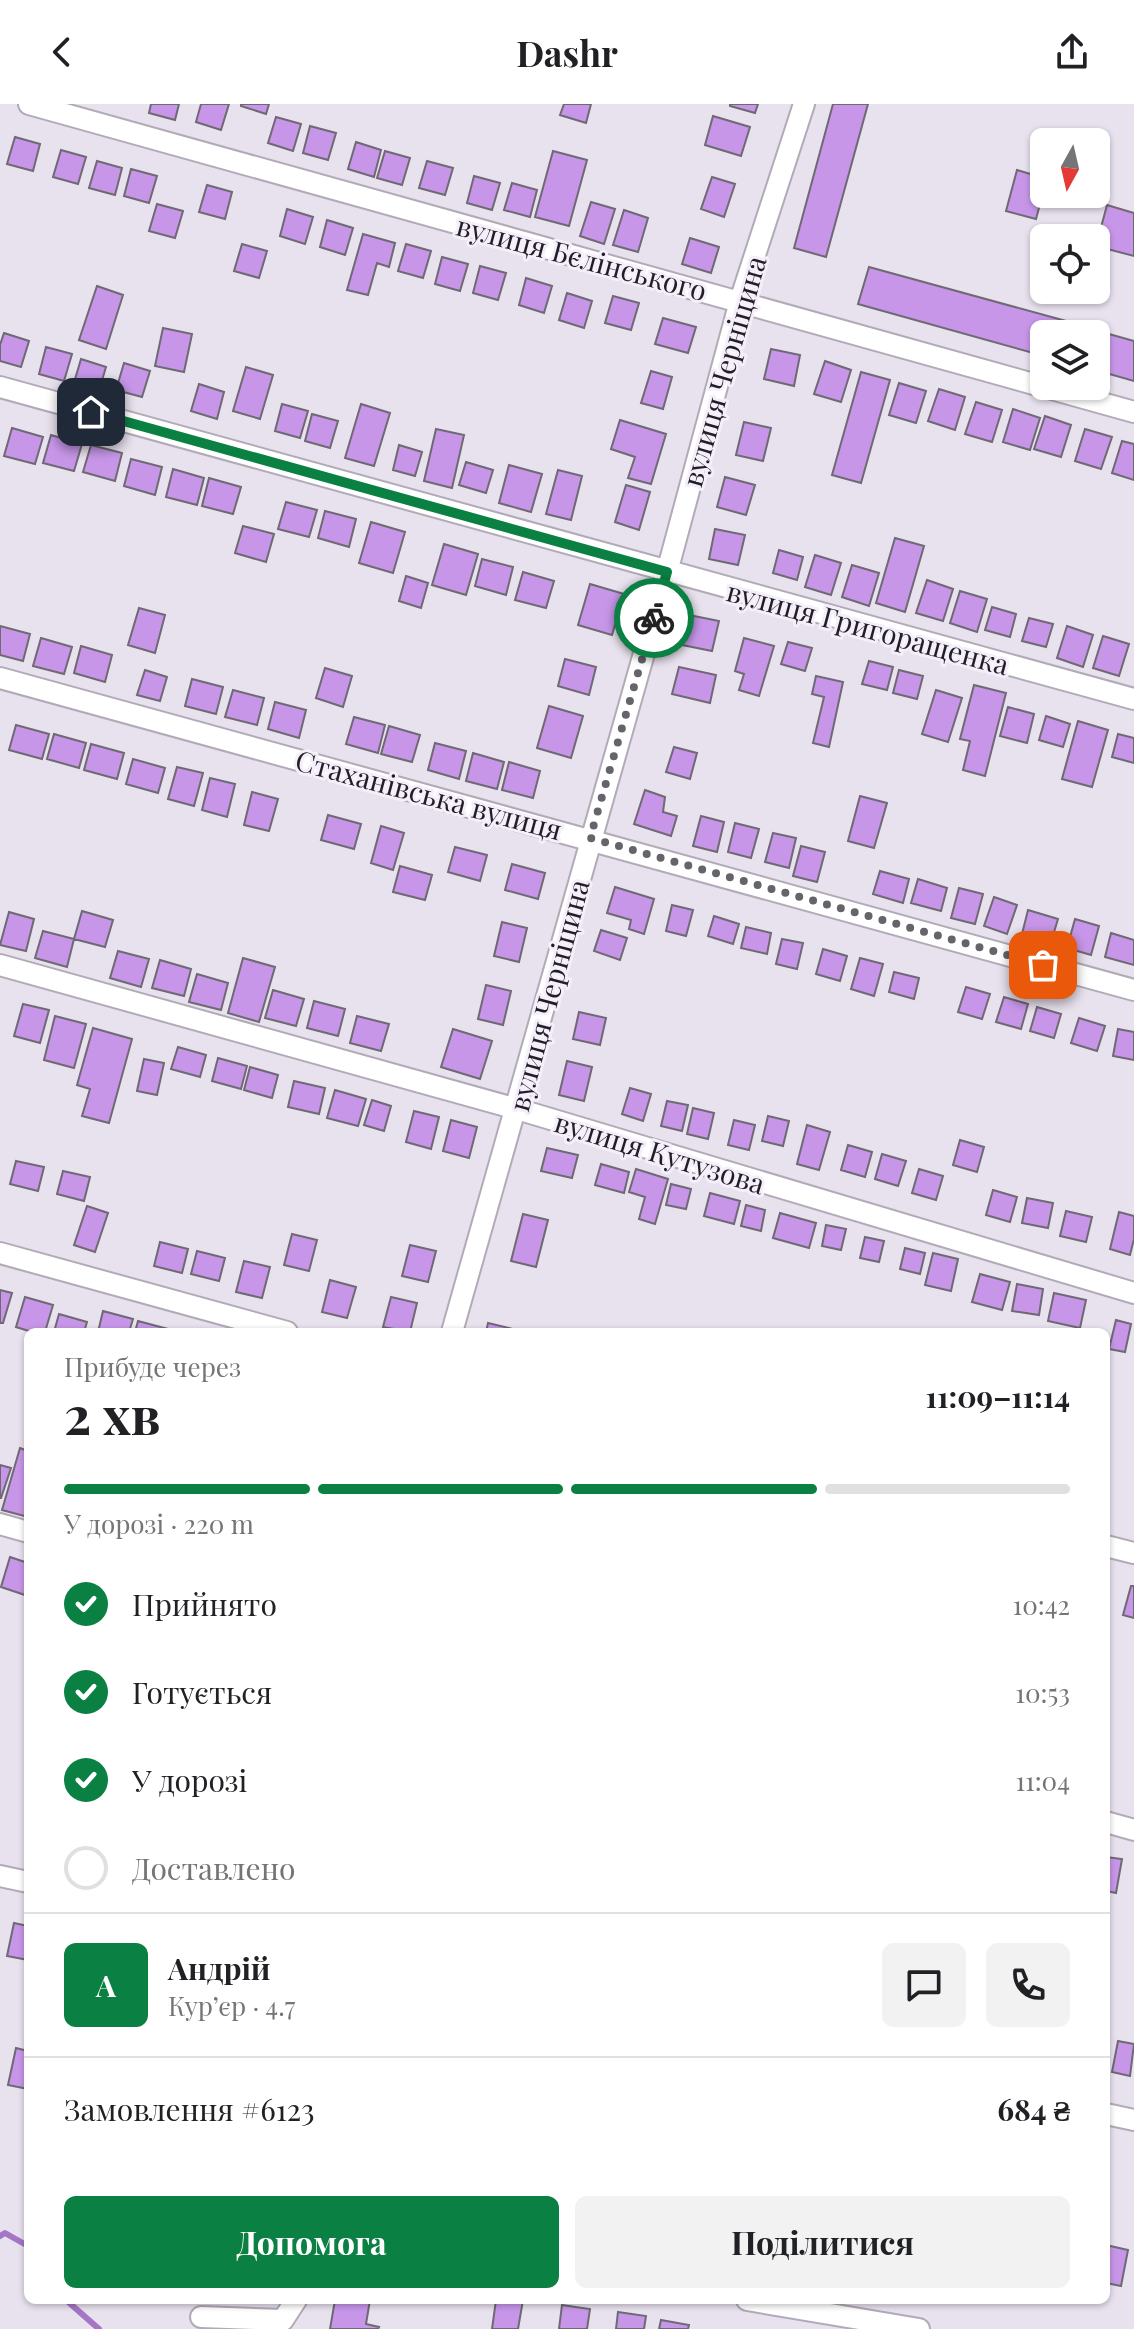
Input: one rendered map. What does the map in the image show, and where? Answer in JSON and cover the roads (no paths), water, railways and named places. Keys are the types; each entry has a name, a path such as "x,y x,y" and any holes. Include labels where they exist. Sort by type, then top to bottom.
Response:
{"street":[{"name":"вулиця Бєлінського","path":"29,104 1134,412"},
{"name":"вулиця Черніцина","path":"453,1328 667,572 740,301 804,104"},
{"name":"вулиця Григоращенка","path":"0,387 1134,699"},
{"name":"Стаханівська вулиця","path":"0,678 1134,990"},
{"name":"вулиця Кутузова","path":"0,965 517,1109 1134,1293"},
{"path":"0,1253 272,1328"},
{"path":"0,1524 24,1531"},
{"path":"1110,1547 1134,1553"},
{"path":"1110,1823 1134,1830"},
{"path":"0,1876 24,1881"},
{"path":"1110,2115 1134,2120"},
{"path":"200,2315 283,2320 293,2304"},
{"path":"771,2304 919,2329"}],"waterway":[{"path":"0,2236 5,2233 24,2244"},
{"path":"71,2304 99,2329"}]}
